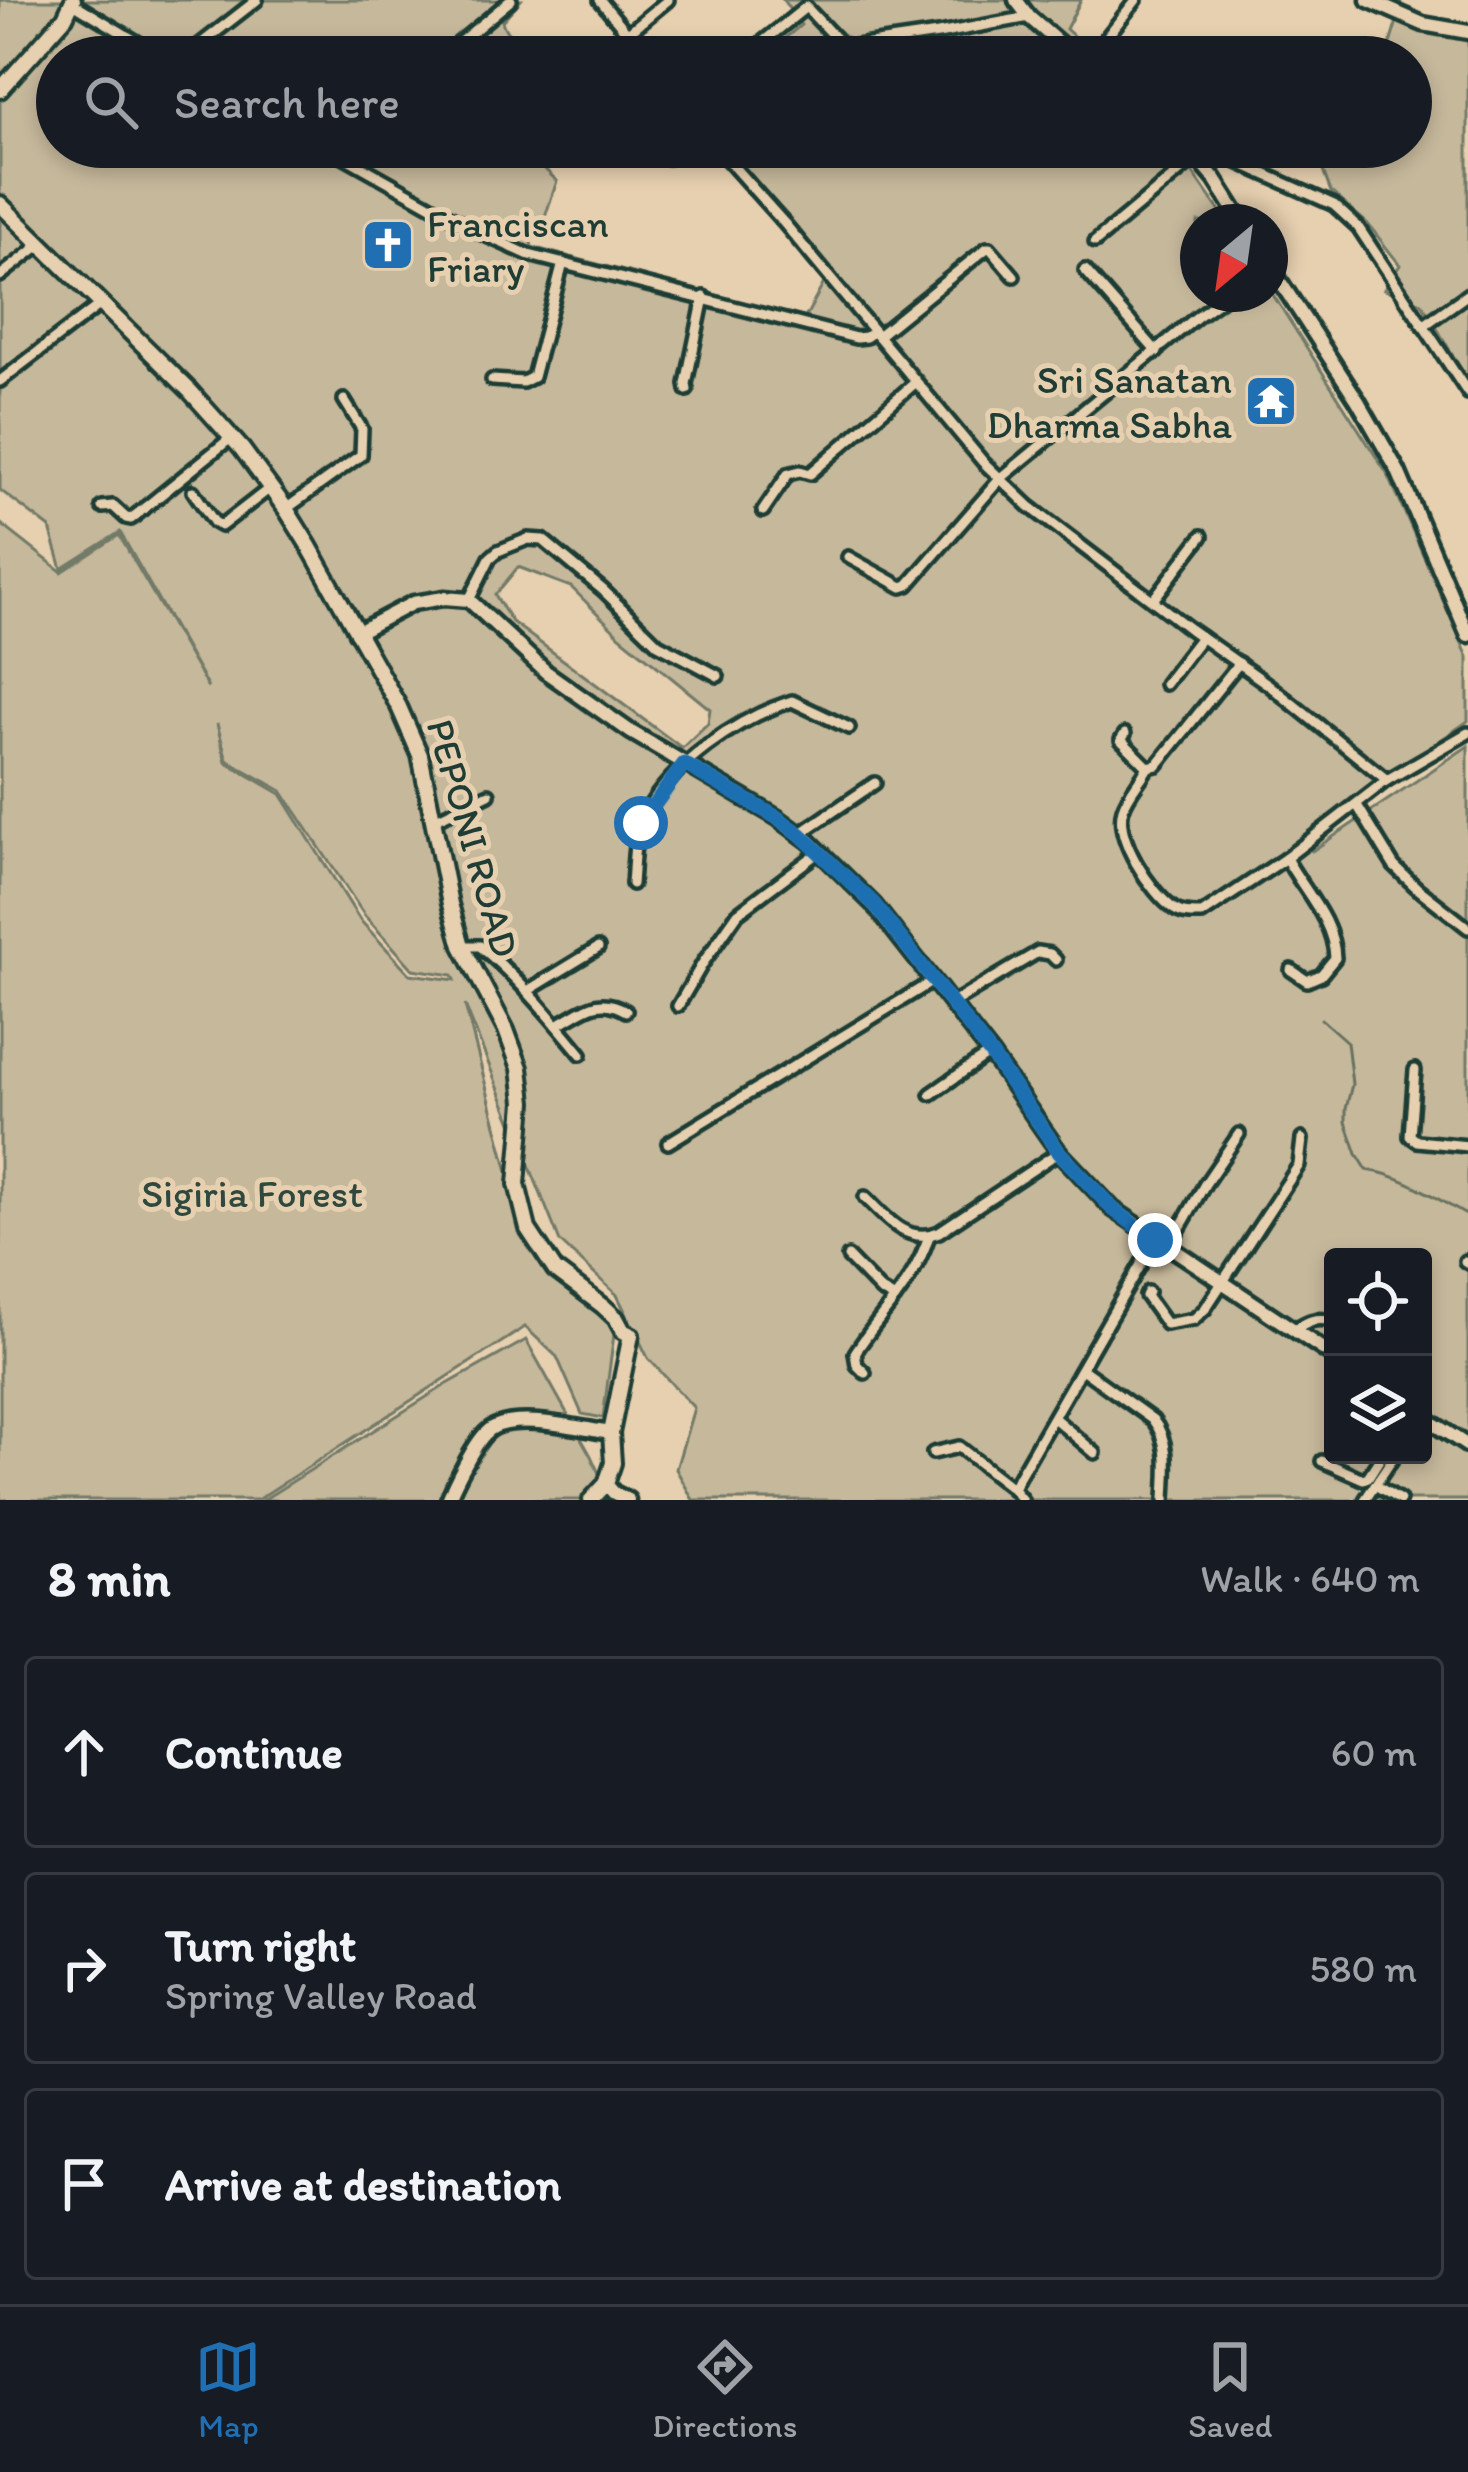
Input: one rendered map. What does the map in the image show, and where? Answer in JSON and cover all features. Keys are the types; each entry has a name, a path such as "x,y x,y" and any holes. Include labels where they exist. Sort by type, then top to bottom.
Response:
{"main road":[{"path":"48,36 73,1"},
{"path":"0,90 36,50"},
{"name":"PEPONI ROAD","path":"0,204 232,437 286,509 413,734 462,946 506,1030 520,1068 524,1102 517,1184 528,1229 555,1270 603,1306 631,1335 611,1433 614,1459 606,1484"},
{"path":"591,1500 606,1484"}],"street":[{"path":"211,36 257,0"},
{"path":"467,36 511,0"},
{"path":"600,0 630,36"},
{"path":"628,33 668,0"},
{"path":"1016,0 1051,36"},
{"path":"1108,36 1136,0"},
{"path":"1368,0 1423,24 1468,32"},
{"path":"73,1 129,36"},
{"path":"767,36 803,4 833,36"},
{"path":"924,36 1029,17"},
{"path":"366,168 507,247 856,338 876,333 987,248 1014,276"},
{"path":"735,168 1000,478 1030,506 1387,780"},
{"path":"1095,242 1176,168"},
{"path":"1208,168 1231,204"},
{"path":"1241,168 1345,213 1468,393"},
{"path":"0,276 41,244"},
{"path":"492,380 523,382 533,377 562,263"},
{"path":"1085,269 1157,352"},
{"path":"1288,294 1398,471 1468,635"},
{"path":"1424,326 1468,294"},
{"path":"688,390 704,297"},
{"path":"0,381 102,303"},
{"path":"848,557 902,587 908,585 1000,478 1204,312"},
{"path":"764,511 788,474 810,474 916,382"},
{"path":"286,509 361,455 362,429 344,400"},
{"path":"102,507 113,506 131,519 232,437"},
{"path":"193,491 221,526 271,488"},
{"path":"1153,600 1202,536"},
{"path":"469,600 498,551 528,539 543,540 658,644 718,676"},
{"path":"356,633 413,603 469,600 546,672 631,732 800,834 874,904 990,1053 1059,1152 1113,1209 1324,1350"},
{"path":"1165,684 1201,637"},
{"path":"1239,663 1164,757 1148,767 1123,810 1124,833 1144,877 1174,908 1187,914 1202,914 1286,858 1387,780 1468,733"},
{"path":"632,884 644,815 684,764 737,727 792,701 849,728"},
{"path":"1125,734 1121,740 1148,767"},
{"path":"800,834 875,783"},
{"path":"434,820 489,794"},
{"path":"1357,805 1394,866 1468,928"},
{"path":"678,1006 738,913 819,853"},
{"path":"1286,858 1331,931 1335,946 1335,958 1321,975 1307,981 1291,970"},
{"path":"462,946 480,946 529,990 581,1054"},
{"path":"529,990 598,948"},
{"path":"951,1004 1038,952 1056,960"},
{"path":"668,1143 933,981"},
{"path":"557,1025 600,1002 626,1011"},
{"path":"932,1094 990,1053"},
{"path":"1415,1070 1410,1136 1417,1141 1468,1146"},
{"path":"1169,1247 1239,1134"},
{"path":"1148,1292 1146,1296 1166,1324 1194,1319 1299,1165 1302,1139"},
{"path":"866,1197 892,1225 909,1234 929,1236 1059,1152"},
{"path":"865,1373 855,1353 922,1258 929,1236"},
{"path":"1013,1489 1155,1240"},
{"path":"848,1257 895,1299"},
{"path":"1295,1329 1324,1319"},
{"path":"1082,1369 1154,1420 1162,1432 1165,1500"},
{"path":"1054,1418 1095,1453"},
{"path":"448,1500 487,1432 503,1424 532,1422 611,1433"},
{"path":"1432,1423 1468,1446"},
{"path":"934,1453 959,1447 1022,1500"},
{"path":"1329,1464 1363,1479 1376,1464"},
{"path":"1365,1500 1389,1464"},
{"path":"606,1484 628,1500"},
{"path":"1375,1485 1400,1500"}],"green space":[{"name":"Sigiria Forest","path":"0,0 521,0 502,21 512,36 36,36 36,168 544,168 557,181 545,217 530,238 532,247 805,318 824,283 820,256 746,168 1190,168 1215,204 1180,204 1180,312 1284,312 1389,477 1468,657 1468,721 1297,841 1312,851 1468,746 1468,1500 693,1500 676,1469 694,1408 648,1358 617,1295 560,1242 465,1005 524,1233 615,1327 603,1418 582,1414 557,1357 525,1327 257,1500 0,1500 0,523 62,572 119,535 208,688 120,532 62,569 50,528 0,490","holes":["518,567 571,587 620,636 710,709 708,723 682,748 512,622 495,595","217,724 227,760 282,791 365,916 413,969 453,975 455,980 410,974 360,920 281,794 226,762"]},
{"path":"783,0 1081,0 1066,29 1074,36 788,36 801,25"},
{"path":"1397,21 1468,37 1468,381 1422,303 1384,289 1400,265 1368,224 1331,192 1322,168 1432,168 1432,36 1392,36"},
{"path":"526,1340 611,1500 263,1500 444,1386"}],"waterway":[{"path":"1321,1019 1347,1042 1352,1084 1346,1122 1367,1170 1407,1182 1468,1216"}],"place":[{"name":"Franciscan Friary","path":"388,245"},
{"name":"Sri Sanatan Dharma Sabha","path":"1271,401"}],"route":[{"path":"641,823 684,764 809,841 874,904 990,1053 1059,1152 1113,1209 1155,1240"}]}
